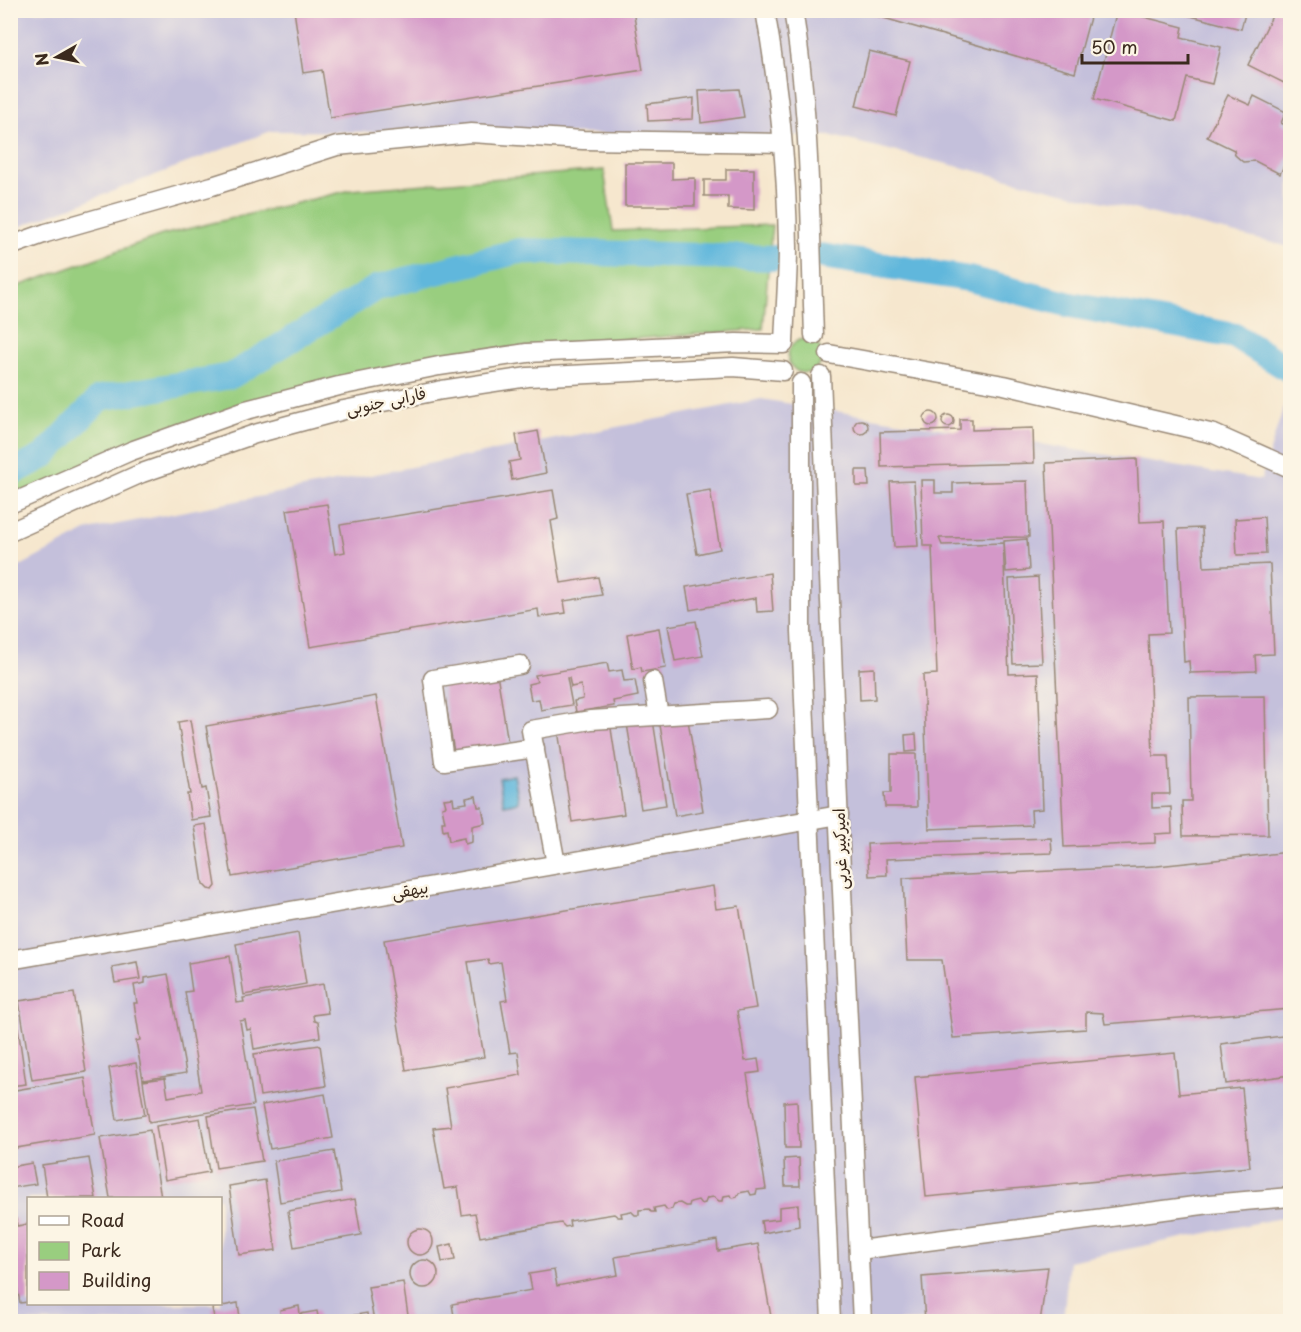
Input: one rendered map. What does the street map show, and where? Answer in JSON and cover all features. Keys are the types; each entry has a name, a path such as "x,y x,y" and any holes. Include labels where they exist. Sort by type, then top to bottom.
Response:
{"street":[{"path":"765,10 775,68 788,248 784,344 780,357 783,371 794,381 809,383 821,376 829,362 829,354 821,340 814,335 797,334 784,344"},
{"path":"793,10 802,62 808,149 814,335"},
{"path":"10,246 46,233 212,186 337,146 471,133 583,140 782,143"},
{"name":"فارابی جنوبی","path":"10,504 131,451 246,410 339,386 439,366 527,353 736,342 784,344"},
{"path":"829,354 1004,385 1214,434 1290,468"},
{"name":"فارابی جنوبی","path":"10,532 142,473 255,434 344,410 442,390 528,377 733,367 783,371"},
{"name":"امیرکبیر غربی","path":"821,376 838,815 862,1322"},
{"name":"امیرکبیر غربی","path":"801,383 801,631 831,1322"},
{"path":"520,665 433,679 444,762 535,748"},
{"path":"653,681 659,716"},
{"path":"556,864 531,730 591,720 768,709"},
{"name":"بیهقی","path":"10,960 838,815"},
{"path":"859,1250 1210,1204 1290,1197"}],"shaded area":[{"path":"11,11 1290,11 1290,247 832,136 271,131 11,230"},
{"path":"1290,386 1290,1216 1069,1261 1063,1321 11,1322 11,571 88,530 761,399 1261,480"}],"green space":[{"path":"604,170 613,231 772,225 763,329 450,353 295,391 11,497 10,289 162,235 351,190"},
{"path":"805,339 817,344 822,356 817,368 805,373 793,368 788,356 793,344"}],"water":[{"path":"514,775 519,802 504,805 499,778"}],"building":[{"path":"294,10 633,10 643,70 330,118 322,70 303,73"},
{"path":"856,10 1092,10 1075,73"},
{"path":"1117,10 1183,27 1181,37 1221,47 1212,84 1187,78 1176,121 1094,99"},
{"path":"1188,10 1246,10 1241,29 1187,15"},
{"path":"1275,10 1290,10 1290,86 1248,65"},
{"path":"869,51 910,61 896,116 856,106"},
{"path":"739,89 744,117 701,123 699,91"},
{"path":"1228,95 1250,105 1254,96 1286,112 1281,123 1290,127 1290,153 1280,174 1255,161 1243,162 1235,155 1234,150 1207,137"},
{"path":"694,98 693,119 648,121 647,104"},
{"path":"625,163 672,163 672,179 695,178 695,206 625,206"},
{"path":"726,169 754,169 754,210 728,209 728,196 704,196 704,180 726,180"},
{"path":"931,412 936,414 938,419 936,424 931,426 926,424 924,419 926,414"},
{"path":"950,415 954,421 950,427 946,427 942,419"},
{"path":"960,419 972,419 972,430 1033,428 1034,463 881,467 880,432 960,430"},
{"path":"861,420 866,422 868,427 866,432 861,434 856,432 854,427 856,422"},
{"path":"538,431 546,473 512,480 509,462 520,460 516,435"},
{"path":"1137,459 1140,522 1164,521 1169,633 1148,634 1153,756 1168,756 1170,794 1152,794 1152,808 1171,807 1172,833 1155,834 1155,843 1064,847 1046,463"},
{"path":"856,470 868,470 869,486 856,486"},
{"path":"921,480 935,480 935,493 953,493 953,483 1027,481 1029,537 939,538 942,545 1003,543 1009,674 1038,673 1043,809 1031,810 1032,825 929,829 923,675 937,674 932,546 923,546"},
{"path":"914,481 918,546 894,547 890,482"},
{"path":"553,490 558,519 551,521 561,583 598,577 602,595 564,601 566,613 539,617 538,609 310,647 287,510 327,504 335,554 345,552 340,525"},
{"path":"710,490 720,549 697,554 686,494"},
{"path":"1264,517 1266,554 1237,555 1235,519"},
{"path":"1202,528 1204,567 1270,564 1274,654 1255,655 1256,671 1190,673 1189,661 1184,662 1178,529"},
{"path":"1027,539 1029,570 1006,572 1004,541"},
{"path":"770,573 773,611 757,612 756,598 690,610 686,587"},
{"path":"1038,577 1042,663 1013,664 1009,579"},
{"path":"696,621 703,656 675,661 668,626"},
{"path":"659,628 666,668 642,672 641,667 633,669 627,634"},
{"path":"607,663 609,672 622,670 624,681 635,680 638,696 613,701 614,706 576,712 574,701 583,699 581,685 571,687 569,678 567,678 572,705 541,710 539,699 531,700 528,684 537,682 535,675"},
{"path":"874,668 875,699 860,700 859,669"},
{"path":"497,673 508,743 454,752 442,682"},
{"path":"376,696 402,848 232,877 206,726"},
{"path":"1265,696 1268,835 1183,836 1182,801 1191,801 1189,697"},
{"path":"190,720 202,789 206,788 211,817 191,820 187,794 190,794 178,722"},
{"path":"653,720 666,805 641,809 627,724"},
{"path":"688,720 703,811 675,816 660,725"},
{"path":"610,722 624,814 572,822 558,730"},
{"path":"916,734 917,751 906,752 905,735"},
{"path":"891,754 916,754 917,807 885,807 884,793 891,793"},
{"path":"476,796 478,807 482,807 485,823 472,826 472,842 465,844 464,838 449,841 447,830 443,831 442,822 445,822 442,807 446,806 444,799 453,798 454,805 467,803 466,798"},
{"path":"206,824 216,886 213,890 203,884 194,826"},
{"path":"1051,838 1052,853 886,859 887,875 869,876 867,844"},
{"path":"1290,852 1290,1009 1105,1024 1103,1013 1086,1012 1086,1029 953,1038 942,960 907,960 903,878 1157,866"},
{"path":"713,886 716,909 739,906 756,1008 737,1011 745,1061 758,1059 760,1072 747,1074 766,1189 757,1190 756,1194 751,1195 749,1191 739,1193 733,1198 730,1195 724,1196 723,1201 714,1197 707,1198 705,1203 701,1204 698,1200 690,1202 689,1206 674,1204 672,1209 667,1210 664,1206 654,1208 655,1212 649,1209 639,1210 639,1215 631,1211 621,1213 622,1217 614,1214 569,1221 570,1226 565,1227 561,1223 480,1237 475,1213 462,1215 458,1187 444,1189 433,1128 451,1126 445,1088 521,1075 518,1052 510,1053 501,1001 507,1000 501,962 489,964 488,959 468,962 484,1057 406,1070 384,940"},
{"path":"298,933 306,984 244,995 236,944"},
{"path":"230,956 237,1003 244,1002 243,998 323,984 328,1013 313,1015 314,1021 318,1022 320,1037 254,1049 251,1029 247,1030 245,1020 240,1021 254,1105 149,1122 143,1081 165,1078 168,1097 201,1091 185,992 192,991 188,963"},
{"path":"137,962 140,979 115,983 112,967"},
{"path":"168,974 186,1073 143,1080 136,1041 140,1040 134,1003 137,1003 134,985 145,983 145,978"},
{"path":"10,992 13,992 26,1084 10,1086"},
{"path":"74,993 86,1072 32,1080 19,1001"},
{"path":"1290,1035 1290,1075 1226,1084 1221,1044"},
{"path":"320,1045 326,1086 260,1096 254,1054"},
{"path":"1175,1053 1179,1094 1242,1088 1250,1167 926,1197 915,1077"},
{"path":"136,1063 145,1115 117,1120 109,1068"},
{"path":"85,1078 95,1135 10,1149 10,1091"},
{"path":"325,1094 333,1138 270,1149 262,1105"},
{"path":"797,1101 799,1148 785,1148 784,1102"},
{"path":"253,1109 262,1161 216,1168 208,1116"},
{"path":"200,1118 209,1172 165,1180 156,1126"},
{"path":"150,1130 161,1197 110,1197 100,1138"},
{"path":"334,1151 341,1192 280,1202 274,1161"},
{"path":"89,1158 96,1197 47,1197 42,1165"},
{"path":"799,1158 800,1186 785,1186 784,1159"},
{"path":"32,1163 36,1184 10,1188 10,1167"},
{"path":"265,1180 276,1250 239,1255 229,1186"},
{"path":"355,1199 361,1235 294,1247 288,1211"},
{"path":"798,1205 799,1226 763,1233 761,1221 779,1219 779,1207"},
{"path":"10,1219 16,1219 17,1226 27,1224 27,1302 20,1303 10,1246"},
{"path":"420,1229 429,1233 433,1242 429,1251 420,1255 411,1251 407,1242 411,1233"},
{"path":"717,1240 718,1251 758,1244 772,1322 455,1322 452,1304 532,1290 529,1274 554,1270 557,1286 618,1275 615,1257"},
{"path":"452,1244 455,1260 442,1262 439,1247"},
{"path":"424,1260 434,1264 438,1274 434,1284 424,1288 414,1284 410,1274 414,1264"},
{"path":"1048,1267 1040,1322 925,1322 922,1277"},
{"path":"403,1282 409,1322 374,1322 368,1287"},
{"path":"238,1303 240,1318 215,1322 212,1308"},
{"path":"299,1306 300,1314 317,1311 319,1322 270,1322 281,1318 280,1310"},
{"path":"367,1313 368,1322 326,1322 326,1320"}],"waterway":[{"path":"10,474 44,456 100,398 231,376 378,287 519,251 775,258"},
{"path":"822,256 969,279 1071,305 1235,336 1290,370"}]}
